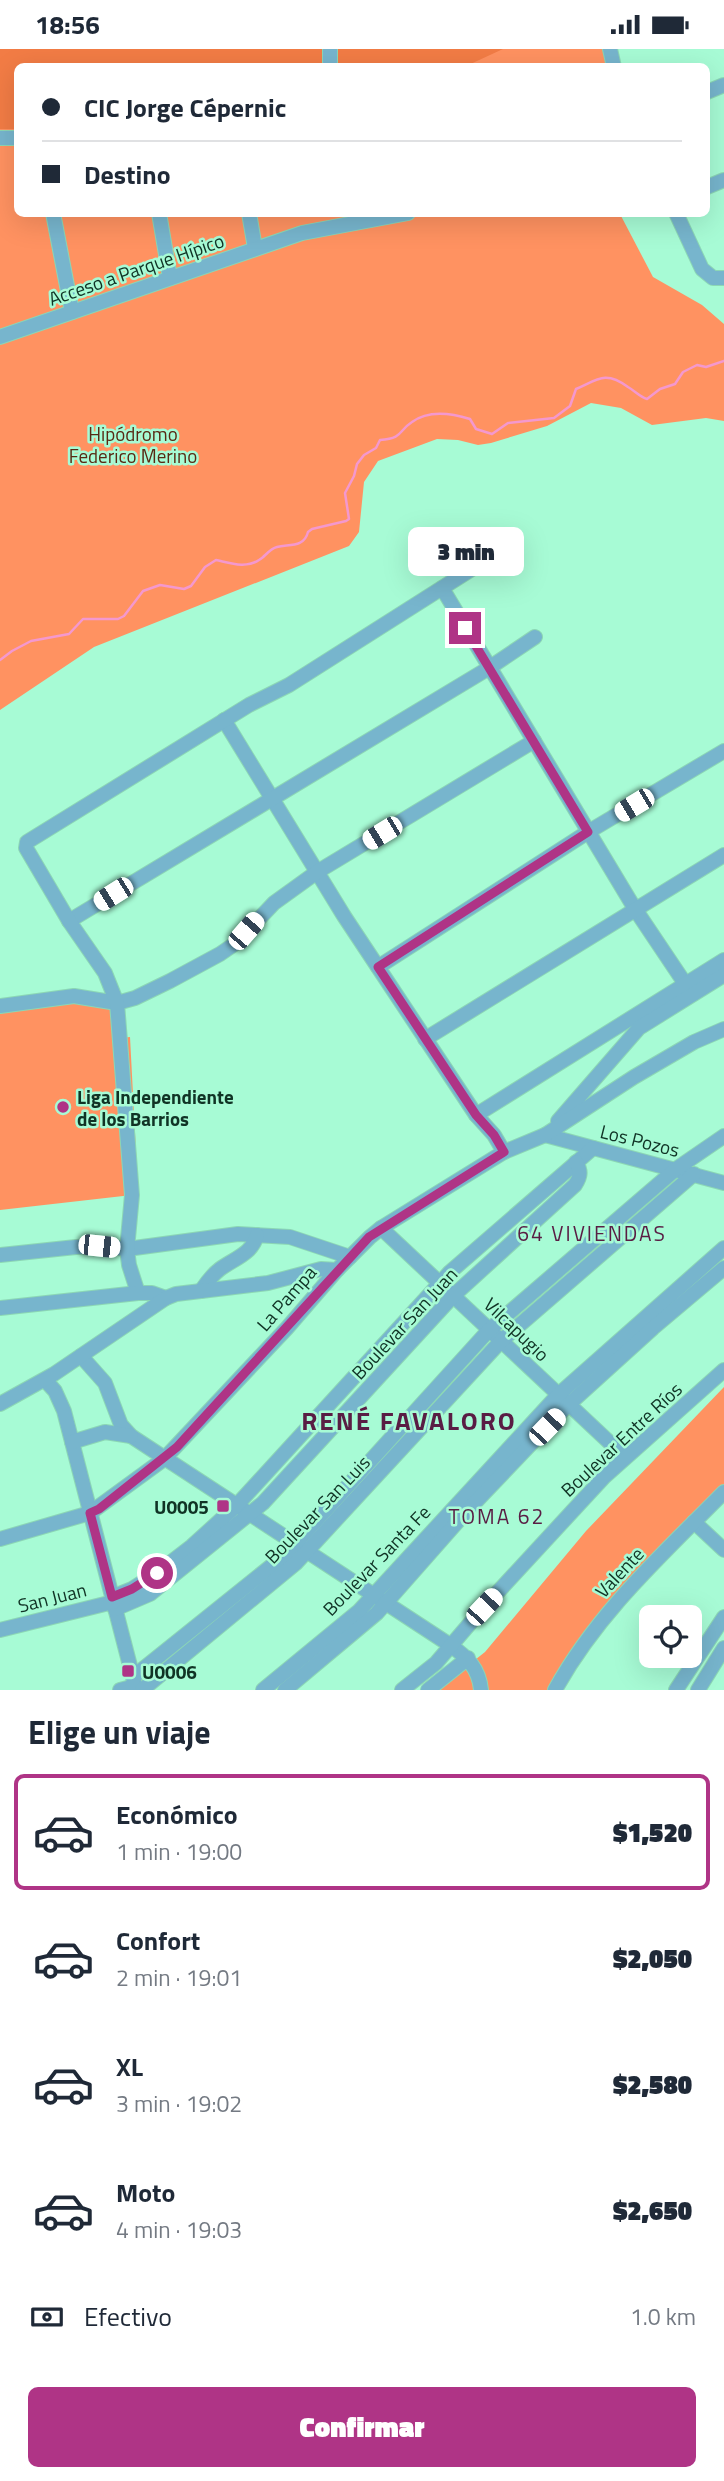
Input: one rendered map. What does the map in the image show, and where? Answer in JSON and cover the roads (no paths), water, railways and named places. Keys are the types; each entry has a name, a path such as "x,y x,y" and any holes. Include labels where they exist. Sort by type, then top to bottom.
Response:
{"street":[{"path":"54,217 72,313"},
{"path":"160,217 170,278"},
{"path":"249,217 255,248"},
{"name":"Acceso a Parque Hípico","path":"0,337 309,231 331,220 365,217"},
{"path":"678,217 708,275 724,278"},
{"path":"138,1293 127,1249 132,1195 117,1003 106,973 69,921 26,848 27,842 224,720 289,685 486,560"},
{"path":"442,589 635,909 690,989"},
{"path":"69,921 489,668 535,637"},
{"path":"224,720 270,798 378,967 476,1115 494,1135 504,1152"},
{"path":"0,1006 74,996 117,1003 135,998 220,954 236,943 274,903 317,872 534,741"},
{"path":"378,967 588,832 724,751"},
{"path":"425,1039 724,855"},
{"path":"545,1135 639,1028 724,960"},
{"path":"476,1115 690,989 724,975"},
{"name":"La Pampa","path":"0,1539 90,1513 164,1459 287,1328 337,1270 381,1228 504,1152 545,1135 634,1077 694,1042 724,1029"},
{"name":"Los Pozos","path":"545,1135 724,1183"},
{"name":"Boulevar San Luis","path":"137,1686 285,1555 489,1330 676,1168 724,1136"},
{"name":"Boulevar San Juan","path":"114,1603 157,1573 236,1506 440,1283 593,1148"},
{"name":"Boulevar San Juan","path":"114,1603 150,1594 250,1515 454,1294 575,1185 581,1170 576,1162"},
{"name":"Boulevar San Luis","path":"137,1686 308,1552 501,1341 694,1174"},
{"name":"Vilcapugio","path":"381,1228 625,1457"},
{"path":"0,1255 76,1247 127,1249 238,1234 290,1237 350,1257"},
{"path":"201,1291 212,1276 248,1252 255,1244 257,1235"},
{"name":"Boulevar Santa Fe","path":"263,1690 359,1611 563,1400 724,1248"},
{"name":"Boulevar Santa Fe","path":"285,1690 377,1613 563,1400 724,1268"},
{"path":"0,1404 45,1380 166,1298 176,1294 268,1283 321,1269 337,1270"},
{"path":"0,1308 138,1293 152,1293 166,1298"},
{"path":"80,1356 104,1383 121,1425 131,1436 450,1644 468,1658 478,1673 481,1690"},
{"name":"Boulevar Entre Ríos","path":"402,1690 436,1663 450,1644 566,1517 625,1457 724,1370"},
{"path":"45,1380 55,1391 72,1442 137,1686 120,1690"},
{"path":"72,1442 105,1432 131,1436"},
{"name":"Valente","path":"555,1690 579,1650 612,1606 724,1492"},
{"path":"694,1522 724,1550"},
{"name":"San Juan","path":"0,1630 114,1603"},
{"path":"676,1690 724,1617"},
{"path":"698,1690 724,1648"},
{"path":"428,1690 468,1658"}],"waterway":[{"path":"0,660 31,641 69,634 83,619 118,619 124,616 143,591 160,585 184,589 191,586 205,567 216,560 238,565 254,563 274,548 300,543 312,529 346,521 349,519 345,493 357,464 364,455 376,448 380,440 397,436 418,418 432,414 455,415 470,419 476,429 492,434 508,423 554,418 570,406 576,389 601,378 620,382 647,399 660,389 675,384 683,372 697,365 706,367 724,361"}],"place":[{"name":"Liga Independiente de los Barrios","path":"63,1107"},
{"name":"U0005","path":"223,1506"},
{"name":"U0006","path":"128,1671"}],"district":[{"name":"64 VIVIENDAS","path":"592,1233"},
{"name":"RENÉ FAVALORO","path":"409,1420"},
{"name":"TOMA 62","path":"497,1516"}],"park label":[{"name":"Hipódromo Federico Merino","path":"133,444"}]}
